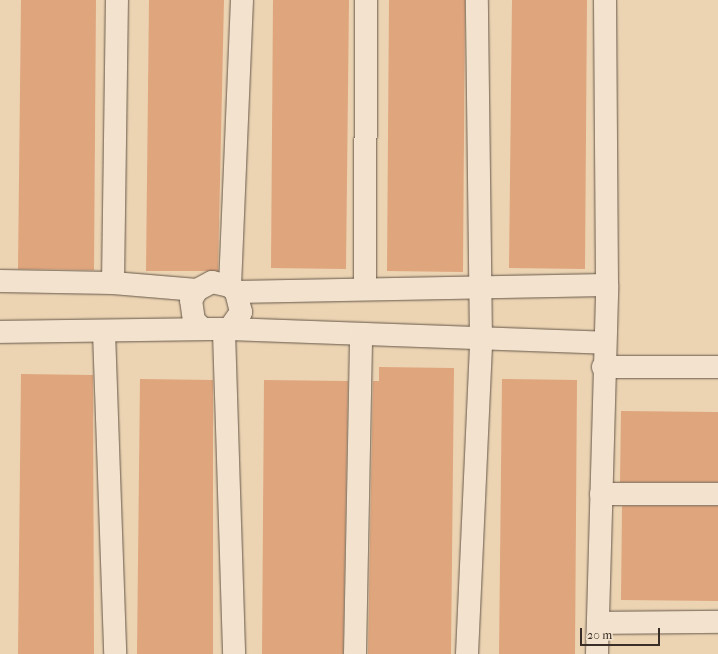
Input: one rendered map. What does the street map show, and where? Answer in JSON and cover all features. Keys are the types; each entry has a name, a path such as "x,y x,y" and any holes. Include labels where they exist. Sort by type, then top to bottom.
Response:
{"street":[{"path":"113,283 117,0"},
{"path":"234,654 227,330 241,312 233,289 242,0"},
{"path":"365,288 366,0"},
{"path":"467,654 481,341 477,0"},
{"path":"597,654 603,367 607,285 605,0"},
{"path":"0,281 113,283 197,290 212,282 233,289 365,288 480,290 607,285"},
{"path":"197,290 190,311 203,329"},
{"path":"0,332 104,332 203,329 361,334 481,341 605,343"},
{"path":"104,332 114,654"},
{"path":"355,654 361,334"},
{"path":"603,367 718,367"},
{"path":"601,494 718,494"},
{"path":"598,624 718,622"}],"building":[{"path":"21,0 96,0 94,270 18,269"},
{"path":"149,0 224,0 218,271 146,271"},
{"path":"273,0 349,0 346,269 271,268"},
{"path":"389,0 465,0 463,272 387,271"},
{"path":"512,0 587,0 585,269 509,268"},
{"path":"379,367 454,368 451,654 368,654 373,381 379,381"},
{"path":"21,374 93,375 94,654 18,654"},
{"path":"140,379 213,380 213,654 137,654"},
{"path":"502,379 577,380 575,654 499,654"},
{"path":"264,380 348,381 343,654 262,654"},
{"path":"621,411 718,412 718,482 620,482"},
{"path":"622,506 718,506 718,601 621,600"}]}
